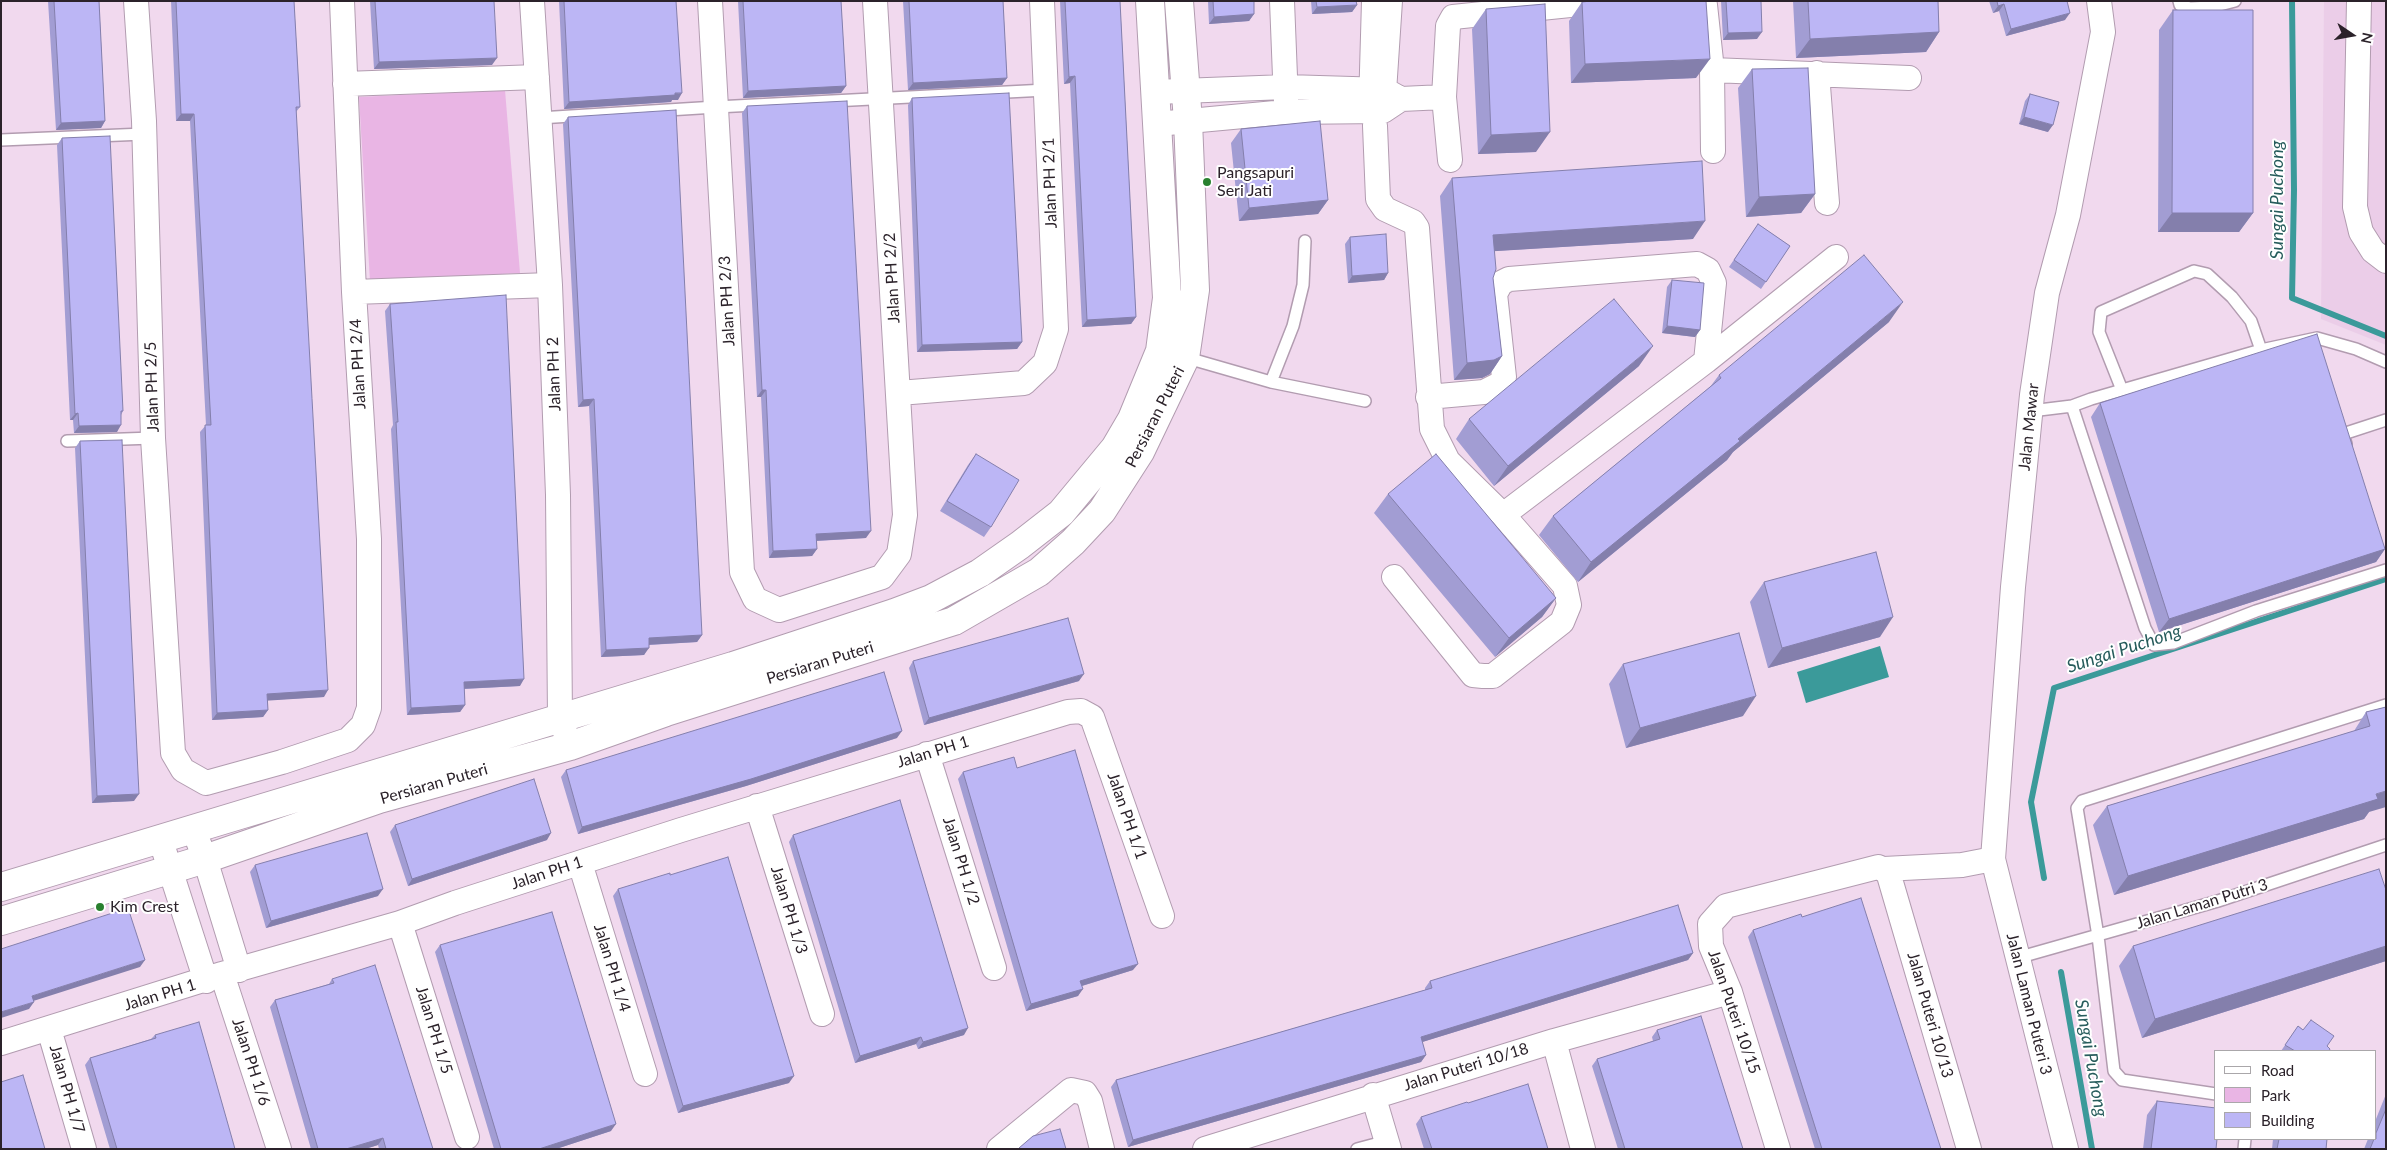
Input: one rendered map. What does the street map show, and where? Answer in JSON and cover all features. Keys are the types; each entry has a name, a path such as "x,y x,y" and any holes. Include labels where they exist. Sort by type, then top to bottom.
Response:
{"main road":[{"name":"Persiaran Puteri","path":"1,887 734,666 894,613 931,599 980,573 1061,513 1115,448 1173,354 1167,298 1150,1"},
{"name":"Persiaran Puteri","path":"1,921 171,870 379,799 570,746 666,712 954,621 1039,572 1073,542 1102,511 1140,452 1195,290 1188,122 1179,1"}],"street":[{"name":"Jalan PH 2/5","path":"136,1 144,134 153,438 173,753 184,770"},
{"name":"Jalan PH 2/4","path":"184,770 206,783 282,762 348,740 363,725 369,708 369,539 354,292 342,1"},
{"name":"Jalan PH 2","path":"532,1 550,285 558,496 560,718 570,746"},
{"name":"Jalan PH 2/3","path":"710,1 742,572 755,599 779,610 882,577 899,554"},
{"name":"Jalan PH 2/2","path":"875,1 905,515 899,554"},
{"name":"Jalan PH 2/1","path":"898,393 1024,383 1045,362 1056,329 1042,1"},
{"path":"1282,1 1286,112"},
{"path":"1374,1 1381,105"},
{"path":"1390,1 1381,105 1378,199 1385,209 1413,222 1417,228 1428,397 1432,429 1448,461 1503,515 1565,586 1569,605 1562,622 1493,676 1473,675 1394,577"},
{"path":"1450,160 1444,96 1448,26 1452,17 1609,1"},
{"path":"1698,1 1705,5 1712,70 1713,151"},
{"name":"Jalan Mawar","path":"1993,859 2012,587 2031,411 2047,294 2071,202 2103,32 2099,1"},
{"path":"2359,1 2355,207 2361,232 2373,251 2386,260"},
{"path":"1712,70 1909,78"},
{"path":"1817,73 1827,203"},
{"path":"345,84 537,77"},
{"path":"1156,92 1186,89 1234,90 1286,86 1381,105"},
{"path":"1157,124 1381,105 1444,96"},
{"path":"1503,515 1706,362 1836,257"},
{"path":"1428,397 1484,392 1500,384 1504,377 1495,294 1501,283 1509,279 1697,264 1708,270 1714,284 1706,362"},
{"path":"354,292 550,285"},
{"name":"Jalan PH 1","path":"1,1043 400,923 757,806 927,754 1068,712 1081,711 1092,717"},
{"name":"Jalan PH 1/1","path":"1092,717 1162,916"},
{"name":"Jalan PH 1/2","path":"927,754 994,968"},
{"name":"Jalan PH 1/3","path":"757,806 822,1014"},
{"path":"193,828 205,859 222,975"},
{"path":"160,838 171,870 222,975"},
{"name":"Jalan Puteri 10/15","path":"1778,1149 1730,992 1711,946 1710,924 1726,906 1871,868 1888,875 1993,859"},
{"name":"Jalan Laman Puteri 3","path":"1993,859 2066,1149"},
{"name":"Jalan PH 1/4","path":"580,863 645,1074"},
{"name":"Jalan Puteri 10/13","path":"1888,875 1970,1149"},
{"name":"Jalan PH 1/5","path":"400,923 467,1137"},
{"name":"Jalan PH 1/6","path":"222,975 280,1149"},
{"name":"Jalan Puteri 10/18","path":"1205,1149 1554,1041 1730,992"},
{"name":"Jalan PH 1/7","path":"49,1029 84,1149"},
{"path":"1554,1041 1583,1149"},
{"path":"999,1149 1071,1090 1085,1093 1090,1101 1102,1149"},
{"path":"1373,1096 1388,1145"}],"lane":[{"path":"2179,1 2180,5 2190,8 2212,7 2235,1"},
{"path":"540,118 716,106 1046,90"},
{"path":"1,140 144,134"},
{"path":"1271,382 1293,326 1303,285 1305,241"},
{"path":"2122,390 2099,332 2101,312 2194,271 2207,274 2232,297 2251,321 2261,350"},
{"path":"2031,411 2072,406 2261,350 2317,338 2356,349 2386,362"},
{"path":"1173,354 1271,382 1365,401"},
{"path":"2072,406 2146,628 2154,645 2173,643 2256,612 2386,570"},
{"path":"2350,453 2343,434 2386,420"},
{"path":"67,441 153,438"},
{"path":"2214,1094 2122,1080 2114,1071 2098,936 2077,808 2082,801 2386,705"},
{"name":"Jalan Laman Putri 3","path":"2017,958 2218,901 2386,845"},
{"path":"1357,1149 1388,1145"}],"shaded area":[{"path":"2324,1 2386,1 2386,345 2321,319"},
{"path":"1880,646 1889,677 1806,703 1797,672"}],"green space":[{"path":"505,90 520,273 370,281 359,97"}],"building":[{"path":"54,1 99,1 105,121 61,123"},
{"path":"176,1 294,1 300,107 296,107 328,690 267,694 268,710 217,713 205,425 211,425 194,114 181,114"},
{"path":"375,1 494,1 497,58 379,62"},
{"path":"564,1 676,1 682,93 569,102"},
{"path":"743,1 841,1 846,86 748,91"},
{"path":"909,1 1003,1 1007,78 913,83"},
{"path":"1065,1 1120,1 1136,317 1087,320 1075,76 1069,77"},
{"path":"1213,1 1254,1 1254,14 1214,17"},
{"path":"1316,1 1356,1 1357,5 1317,7"},
{"path":"1706,1 1710,59 1585,64 1582,2"},
{"path":"1726,1 1761,1 1762,32 1728,33"},
{"path":"1808,1 1938,1 1939,32 1810,39"},
{"path":"1997,1 2067,1 2070,13 2011,29 2004,4 1998,6"},
{"path":"1545,4 1550,132 1491,135 1486,9"},
{"path":"2173,10 2253,10 2253,213 2172,213"},
{"path":"1808,68 1815,194 1759,197 1752,69"},
{"path":"1009,93 1022,342 922,345 912,98"},
{"path":"2030,94 2059,102 2053,125 2024,117"},
{"path":"847,101 871,531 816,534 817,549 773,551 766,390 762,390 747,106"},
{"path":"676,110 702,635 649,638 649,648 606,650 594,399 583,400 568,117"},
{"path":"1320,121 1328,200 1249,208 1241,129"},
{"path":"110,136 123,411 121,411 121,425 79,426 78,413 75,414 62,138"},
{"path":"1702,161 1705,221 1493,235 1496,269 1493,278 1502,356 1494,360 1467,363 1452,178"},
{"path":"1758,224 1790,246 1766,282 1734,260"},
{"path":"1386,234 1388,273 1352,276 1350,237"},
{"path":"1864,255 1903,302 1738,439 1740,441 1591,562 1553,516 1721,378 1719,375"},
{"path":"1672,280 1704,283 1700,330 1667,326"},
{"path":"506,295 524,679 464,682 465,705 411,708 396,422 398,422 390,304"},
{"path":"1614,299 1653,346 1508,466 1469,419"},
{"path":"2317,334 2385,549 2169,619 2100,403"},
{"path":"122,440 139,794 97,796 80,441"},
{"path":"976,454 1019,480 991,527 947,501"},
{"path":"1436,454 1556,598 1509,638 1388,494"},
{"path":"1876,552 1893,617 1782,648 1764,582"},
{"path":"1068,618 1084,674 929,718 913,661"},
{"path":"1739,633 1756,696 1640,728 1623,664"},
{"path":"884,672 902,731 751,779 582,827 566,770"},
{"path":"2386,707 2386,791 2376,794 2378,799 2128,876 2107,806 2370,726 2366,712"},
{"path":"1075,750 1138,964 1080,981 1083,989 1031,1004 963,772 1014,757 1017,768"},
{"path":"534,779 551,833 412,879 395,825"},
{"path":"900,800 968,1028 923,1042 921,1037 860,1056 793,835"},
{"path":"367,833 383,889 271,921 255,865"},
{"path":"728,857 794,1076 683,1106 618,889"},
{"path":"2379,869 2386,890 2386,946 2155,1019 2133,946"},
{"path":"1861,898 1941,1149 1822,1149 1753,930 1801,914 1802,917"},
{"path":"1678,905 1693,953 1421,1037 1426,1055 1133,1140 1116,1080 1432,988 1430,981"},
{"path":"128,908 145,960 32,996 34,1002 1,1012 1,949"},
{"path":"552,912 616,1124 539,1149 501,1149 440,945"},
{"path":"375,965 433,1149 386,1149 383,1138 346,1149 318,1149 275,1000 334,983 332,979"},
{"path":"1701,1016 1743,1149 1625,1149 1597,1059 1660,1039 1657,1030"},
{"path":"2311,1020 2334,1036 2327,1046 2330,1050 2293,1050 2285,1045 2298,1026 2303,1030"},
{"path":"199,1022 235,1149 117,1149 90,1058 156,1038 155,1035"},
{"path":"23,1075 45,1149 1,1149 1,1082"},
{"path":"1528,1084 1548,1149 1432,1149 1421,1117"},
{"path":"2157,1101 2214,1108 2214,1140 2217,1140 2216,1149 2151,1149"},
{"path":"2386,1109 2386,1149 2370,1149 2374,1140 2377,1140 2377,1131"},
{"path":"1060,1129 1066,1149 1019,1149 1033,1136"},
{"path":"2279,1140 2327,1140 2326,1149 2277,1149"}],"waterway":[{"name":"Sungai Puchong","path":"2292,1 2294,190 2292,298 2386,336"},
{"name":"Sungai Puchong","path":"2044,878 2031,802 2054,688 2386,579"},
{"name":"Sungai Puchong","path":"2061,972 2092,1149"}],"place":[{"name":"Pangsapuri Seri Jati","path":"1207,182"},
{"name":"Kim Crest","path":"100,907"}]}
